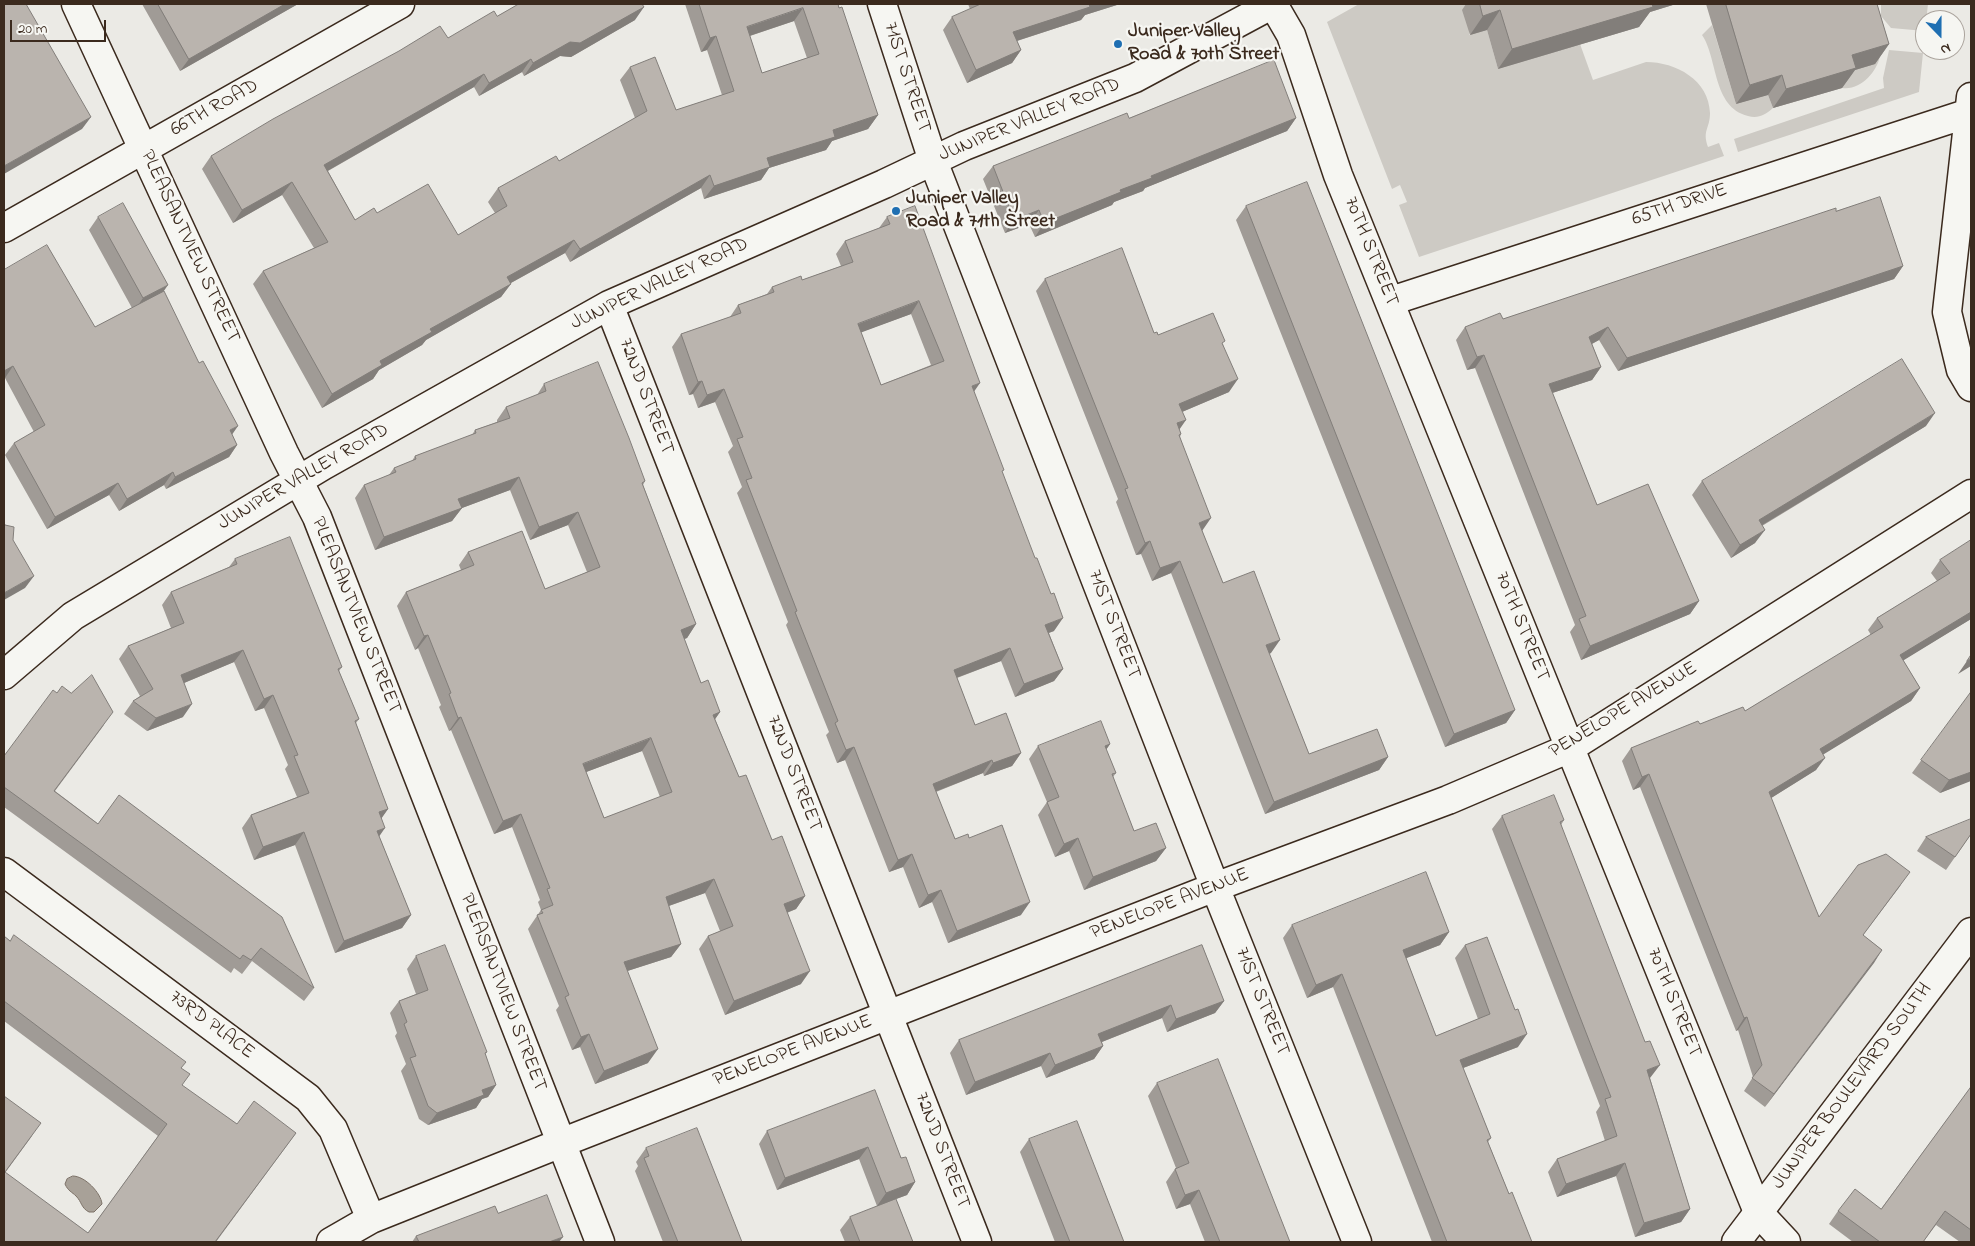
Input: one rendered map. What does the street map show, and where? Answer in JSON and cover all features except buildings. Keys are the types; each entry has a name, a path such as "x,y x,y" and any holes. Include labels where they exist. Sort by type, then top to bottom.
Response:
{"street":[{"name":"PLEASANTVIEW STREET","path":"76,4 317,517 600,1242"},
{"name":"66TH ROAD","path":"4,228 400,4"},
{"name":"71ST STREET","path":"882,4 933,161 1215,887 1357,1242"},
{"name":"JUNIPER VALLEY ROAD","path":"4,675 73,616 299,481 609,305 964,146 1135,78 1273,4"},
{"name":"70TH STREET","path":"1273,4 1291,35 1338,175 1391,301 1758,1212 1786,1242"},
{"name":"65TH DRIVE","path":"1391,301 1970,104"},
{"path":"1970,104 1947,312 1962,370 1971,387"},
{"name":"72ND STREET","path":"609,305 977,1242"},
{"name":"PENELOPE AVENUE","path":"332,1242 371,1219 561,1143 1215,887 1454,798 1570,748 1971,494"},
{"name":"73RD PLACE","path":"4,872 308,1098 333,1129 371,1219"},
{"name":"JUNIPER BOULEVARD SOUTH","path":"1736,1242 1971,932"}],"shaded area":[{"path":"1359,4 1476,4 1469,35 1487,30 1498,69 1580,44 1593,80 1646,62 1669,65 1679,69 1697,82 1704,91 1710,113 1706,141 1708,147 1719,143 1724,156 1419,257 1399,205 1407,202 1400,185 1392,189 1327,22"},
{"path":"1881,4 1928,4 1927,10 1915,10 1915,30 1891,28 1881,16"},
{"path":"1712,25 1736,104 1768,95 1773,108 1764,114 1758,117 1748,116 1736,111 1728,103 1722,92 1711,56 1702,35"},
{"path":"1889,50 1915,52 1915,60 1922,60 1919,92 1738,152 1734,139 1884,88 1883,78"},
{"path":"1880,56 1875,68 1867,79 1855,87 1842,88 1838,75"},
{"path":"73,1176 87,1182 99,1195 102,1204 94,1212 84,1209 78,1198 66,1186 67,1179"}],"place":[{"name":"Juniper Valley Road & 70th Street","path":"1118,44"},
{"name":"Juniper Valley Road & 71th Street","path":"896,211"}]}
